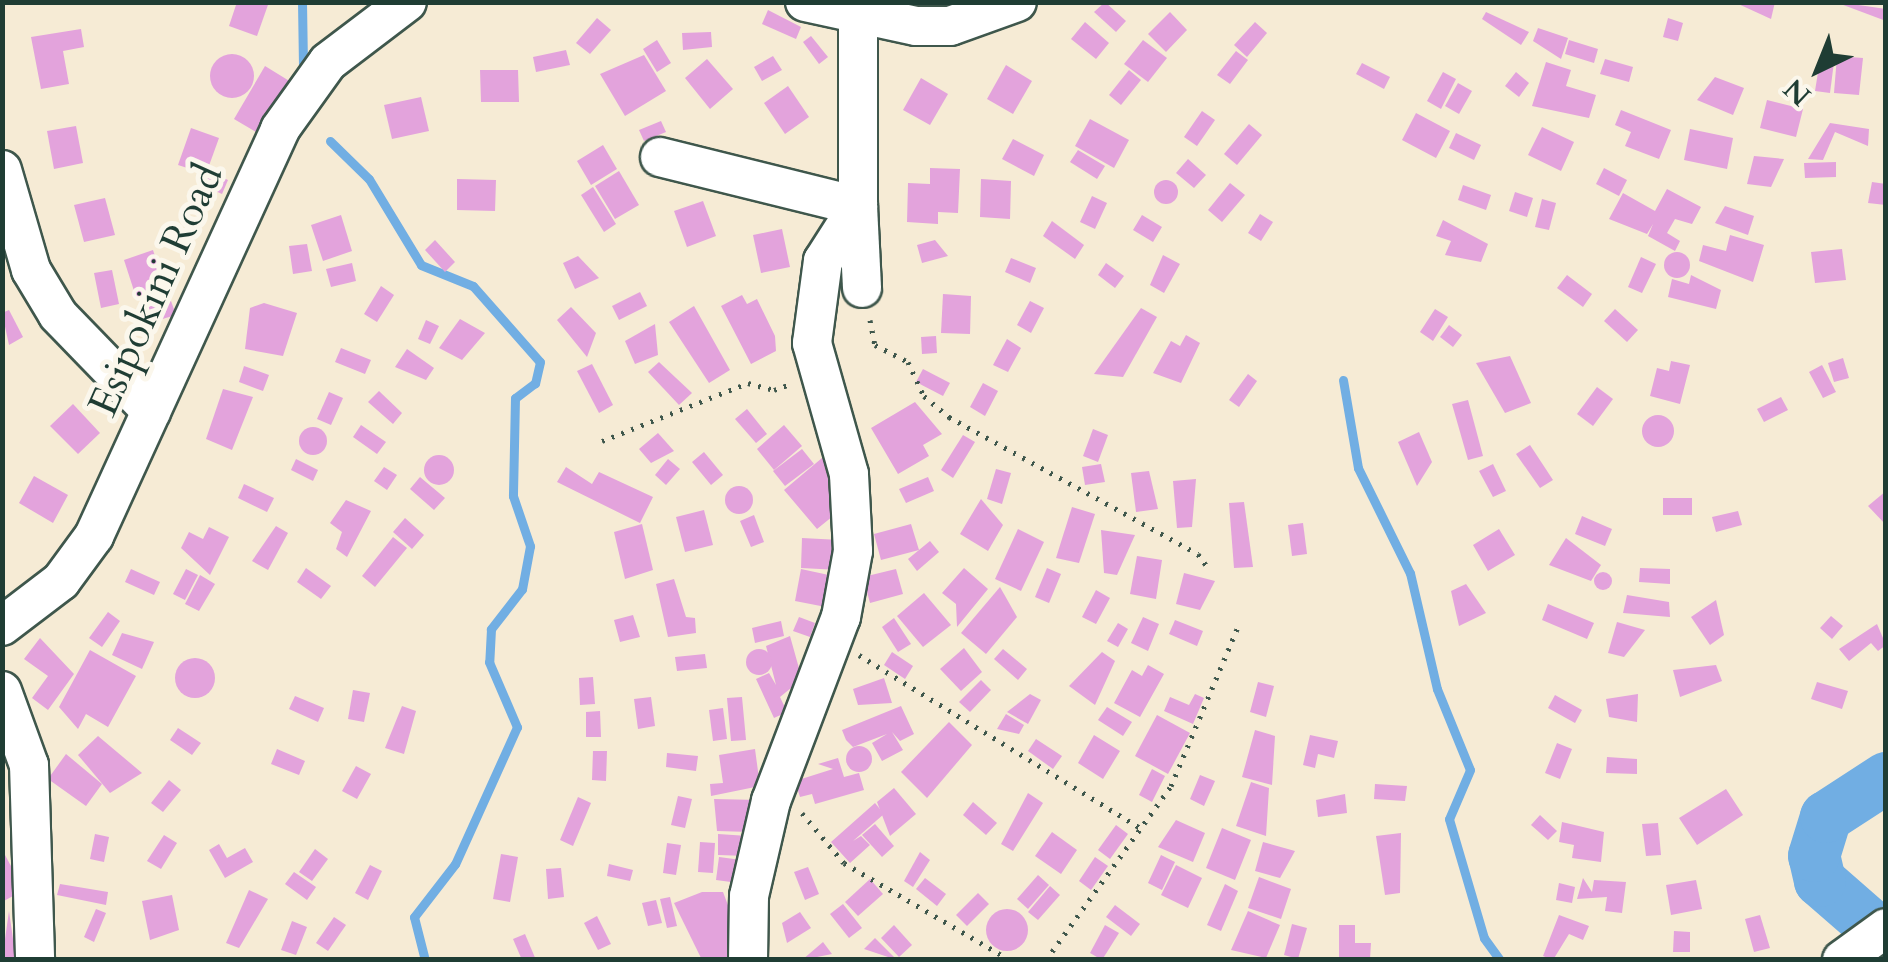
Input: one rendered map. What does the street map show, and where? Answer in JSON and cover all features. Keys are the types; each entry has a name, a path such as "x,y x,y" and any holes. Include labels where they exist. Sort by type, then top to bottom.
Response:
{"street":[{"name":"Esipokini Road","path":"2,626 61,581 94,536 280,129 328,62 407,2"},
{"path":"805,2 950,26 1016,2"},
{"path":"858,9 862,288"},
{"path":"660,157 858,206"},
{"path":"2,170 31,270 58,315 151,412"},
{"path":"748,960 749,896 777,784 832,642 853,550 848,474 812,343 823,261 858,206"},
{"path":"2,691 29,765 35,960"},
{"path":"1842,960 1886,928"}],"path":[{"path":"862,288 875,346 908,362 924,396 1198,554 1208,568"},
{"path":"602,441 748,384 774,390 819,373"},
{"path":"1046,960 1142,830 1197,737 1239,624"},
{"path":"832,642 1142,830"},
{"path":"777,784 844,863 1010,960"}],"building":[{"path":"237,2 269,2 257,36 229,26"},
{"path":"1105,2 1126,21 1116,32 1094,12"},
{"path":"1734,2 1775,2 1771,19"},
{"path":"1838,3 1886,9 1886,21"},
{"path":"768,10 801,27 796,39 762,24"},
{"path":"1170,12 1187,30 1166,52 1148,34"},
{"path":"1486,12 1529,32 1521,45 1482,19"},
{"path":"597,18 611,30 590,54 576,43"},
{"path":"1668,18 1683,23 1678,41 1663,37"},
{"path":"1085,22 1109,43 1096,59 1071,39"},
{"path":"1255,22 1267,33 1247,57 1234,45"},
{"path":"1538,28 1568,38 1561,59 1533,41"},
{"path":"81,29 84,47 63,51 69,84 41,89 31,37"},
{"path":"711,32 712,47 683,50 682,33"},
{"path":"811,36 828,57 819,64 803,42"},
{"path":"657,40 671,63 657,72 643,49"},
{"path":"1143,40 1167,58 1148,82 1124,64"},
{"path":"1569,40 1598,49 1594,63 1565,54"},
{"path":"566,50 570,65 536,72 533,57"},
{"path":"1236,51 1248,60 1230,84 1217,75"},
{"path":"232,54 248,60 254,76 248,92 232,98 216,92 210,76 216,60"},
{"path":"644,55 666,91 625,116 600,74"},
{"path":"773,56 782,70 762,81 754,67"},
{"path":"1837,56 1863,58 1859,95 1834,93"},
{"path":"707,59 733,89 710,109 685,78"},
{"path":"1605,59 1633,67 1629,82 1600,74"},
{"path":"1820,60 1834,62 1830,93 1815,91"},
{"path":"1546,62 1571,70 1566,86 1596,95 1589,118 1532,106"},
{"path":"1362,63 1390,77 1384,89 1356,74"},
{"path":"1006,65 1032,81 1013,114 987,99"},
{"path":"265,66 291,82 261,135 234,119"},
{"path":"480,70 518,70 519,102 481,102"},
{"path":"1129,70 1141,80 1121,105 1109,95"},
{"path":"1443,72 1456,79 1441,109 1427,101"},
{"path":"1516,72 1529,83 1519,97 1505,86"},
{"path":"1715,77 1744,88 1733,115 1697,100"},
{"path":"921,78 948,94 930,125 903,110"},
{"path":"1458,83 1472,91 1459,114 1445,106"},
{"path":"788,86 809,117 785,134 764,103"},
{"path":"421,97 429,131 392,139 384,105"},
{"path":"1767,100 1803,109 1796,137 1760,128"},
{"path":"1621,110 1671,130 1659,159 1625,146 1631,132 1615,125"},
{"path":"1202,111 1215,120 1197,146 1184,137"},
{"path":"1416,113 1450,131 1436,158 1402,140"},
{"path":"1090,119 1129,140 1114,168 1075,146"},
{"path":"661,121 666,132 644,141 639,130"},
{"path":"1830,123 1869,129 1868,146 1835,132 1823,160 1808,159"},
{"path":"1249,124 1262,135 1237,165 1224,154"},
{"path":"76,126 83,163 54,169 47,131"},
{"path":"1542,127 1574,142 1561,171 1528,155"},
{"path":"191,128 219,138 206,174 178,165"},
{"path":"1690,129 1733,138 1727,169 1684,160"},
{"path":"1456,133 1481,145 1474,160 1449,148"},
{"path":"1013,139 1044,155 1034,176 1002,159"},
{"path":"603,145 617,169 591,185 577,161"},
{"path":"1078,150 1105,166 1097,179 1070,162"},
{"path":"1754,156 1784,159 1771,187 1747,184"},
{"path":"1188,159 1206,175 1194,188 1176,173"},
{"path":"1836,162 1836,177 1805,178 1804,163"},
{"path":"930,168 960,169 958,213 938,212 938,224 907,222 908,183 930,184"},
{"path":"1604,168 1627,180 1619,196 1596,184"},
{"path":"619,171 639,205 615,219 595,186"},
{"path":"210,172 228,180 222,194 204,186"},
{"path":"457,179 496,180 495,211 457,210"},
{"path":"981,179 1011,181 1010,219 980,217"},
{"path":"1166,180 1178,192 1166,204 1154,192"},
{"path":"1872,182 1886,184 1886,205 1868,203"},
{"path":"1230,183 1245,195 1222,222 1208,210"},
{"path":"1463,185 1491,195 1486,210 1458,200"},
{"path":"593,187 616,224 604,232 581,195"},
{"path":"1667,189 1701,207 1692,224 1675,219 1667,233 1680,241 1675,251 1648,236 1653,224 1647,234 1609,219 1623,193 1655,211"},
{"path":"1515,192 1533,198 1527,217 1509,211"},
{"path":"1092,196 1107,203 1095,229 1080,222"},
{"path":"105,198 115,235 84,242 74,205"},
{"path":"1542,199 1556,203 1549,230 1535,227"},
{"path":"703,201 716,236 687,247 674,211"},
{"path":"1725,206 1754,216 1748,235 1715,223"},
{"path":"1260,214 1273,222 1261,241 1248,233"},
{"path":"341,215 352,251 323,261 311,225"},
{"path":"1142,215 1162,227 1153,242 1133,230"},
{"path":"1443,220 1488,244 1481,262 1445,255 1451,241 1436,236"},
{"path":"1052,221 1084,245 1075,259 1043,236"},
{"path":"782,229 790,267 761,273 753,235"},
{"path":"1730,235 1764,245 1753,282 1699,261 1703,245 1726,251"},
{"path":"435,240 455,262 445,272 425,250"},
{"path":"935,240 948,256 922,263 917,245"},
{"path":"307,244 312,271 293,274 289,246"},
{"path":"1842,249 1846,280 1815,283 1811,252"},
{"path":"153,250 165,287 136,297 124,260"},
{"path":"1677,252 1686,256 1690,265 1686,274 1677,278 1668,274 1664,265 1668,256"},
{"path":"1163,255 1180,264 1164,293 1150,285"},
{"path":"578,256 599,278 575,289 563,263"},
{"path":"1641,257 1656,264 1642,293 1628,287"},
{"path":"1011,258 1036,268 1030,283 1005,272"},
{"path":"352,263 356,281 331,287 326,269"},
{"path":"1106,263 1124,276 1115,288 1098,275"},
{"path":"112,270 119,304 101,308 94,273"},
{"path":"1567,275 1592,294 1583,307 1557,288"},
{"path":"1691,275 1721,290 1716,309 1668,297 1672,279 1689,284"},
{"path":"381,286 394,295 377,322 364,314"},
{"path":"640,292 647,306 619,320 612,306"},
{"path":"943,294 971,296 970,334 941,333"},
{"path":"742,295 747,304 757,299 775,336 776,351 751,364 721,306"},
{"path":"171,301 176,315 149,323 143,305"},
{"path":"1030,301 1044,308 1031,333 1017,325"},
{"path":"264,303 297,313 283,356 245,349 250,308"},
{"path":"694,306 730,370 709,383 669,322"},
{"path":"571,307 596,333 587,357 557,320"},
{"path":"1141,308 1157,317 1123,377 1094,374"},
{"path":"1435,309 1448,317 1433,341 1420,332"},
{"path":"1615,309 1638,330 1627,342 1604,321"},
{"path":"9,310 23,337 9,345 2,313"},
{"path":"460,319 485,333 462,360 439,348"},
{"path":"426,320 439,326 430,344 418,339"},
{"path":"655,324 658,355 635,364 625,341"},
{"path":"1449,325 1462,335 1453,347 1440,337"},
{"path":"1186,335 1200,343 1181,383 1153,373 1171,341 1180,346"},
{"path":"936,336 937,353 922,354 921,337"},
{"path":"1007,339 1021,348 1008,372 993,365"},
{"path":"341,348 371,360 365,374 335,362"},
{"path":"407,349 434,368 426,380 395,367"},
{"path":"1510,356 1531,403 1505,413 1476,363"},
{"path":"1843,358 1849,378 1834,382 1828,363"},
{"path":"1671,361 1690,365 1680,404 1650,396 1657,368 1669,371"},
{"path":"659,362 692,393 679,405 648,372"},
{"path":"592,364 613,405 599,413 577,371"},
{"path":"1822,365 1836,392 1823,398 1809,372"},
{"path":"244,366 269,375 263,391 239,382"},
{"path":"923,369 950,383 943,396 916,382"},
{"path":"1248,374 1257,381 1239,407 1229,400"},
{"path":"983,383 998,391 985,416 970,407"},
{"path":"1597,387 1613,399 1593,426 1577,414"},
{"path":"223,389 253,397 232,450 206,439"},
{"path":"379,391 402,413 393,424 368,402"},
{"path":"329,392 343,398 331,425 317,419"},
{"path":"1781,397 1788,410 1764,422 1757,409"},
{"path":"1468,400 1483,456 1468,460 1452,404"},
{"path":"915,402 942,434 923,445 929,456 898,474 871,428"},
{"path":"73,404 100,433 78,454 50,426"},
{"path":"747,409 767,434 756,443 735,419"},
{"path":"1658,415 1670,419 1674,431 1670,443 1658,447 1646,443 1642,431 1646,419"},
{"path":"361,425 386,442 377,454 353,437"},
{"path":"784,425 802,446 774,470 757,449"},
{"path":"313,427 323,431 327,441 323,451 313,455 303,451 299,441 303,431"},
{"path":"1093,429 1108,435 1098,462 1083,456"},
{"path":"1419,432 1432,462 1417,486 1398,442"},
{"path":"658,433 674,451 651,463 639,449"},
{"path":"963,435 975,442 953,478 941,470"},
{"path":"1530,445 1553,480 1540,488 1516,454"},
{"path":"802,449 814,464 785,486 773,471"},
{"path":"704,452 723,475 711,485 692,462"},
{"path":"439,455 450,459 454,470 450,481 439,485 428,481 424,470 428,459"},
{"path":"822,458 847,488 830,502 838,512 817,529 784,490"},
{"path":"296,459 318,470 313,481 291,470"},
{"path":"668,459 680,469 666,485 655,475"},
{"path":"1101,464 1105,482 1085,485 1082,467"},
{"path":"1493,464 1506,491 1493,497 1479,471"},
{"path":"384,467 397,475 387,490 374,481"},
{"path":"566,467 592,484 599,472 653,497 640,523 557,482"},
{"path":"996,469 1011,473 1002,504 987,499"},
{"path":"1149,471 1158,509 1136,512 1131,473"},
{"path":"34,476 68,495 53,523 19,503"},
{"path":"420,477 445,498 434,510 410,489"},
{"path":"928,477 934,491 906,503 899,489"},
{"path":"1196,479 1192,527 1177,528 1173,481"},
{"path":"244,484 274,498 267,512 238,498"},
{"path":"739,486 749,490 753,500 749,510 739,514 729,510 725,500 729,490"},
{"path":"1886,491 1886,525 1868,506"},
{"path":"1663,498 1692,498 1692,515 1663,515"},
{"path":"981,499 1003,525 988,551 960,534"},
{"path":"346,500 371,511 347,557 336,549 342,532 330,523"},
{"path":"1244,502 1253,567 1234,568 1229,503"},
{"path":"1072,507 1095,514 1079,563 1056,558"},
{"path":"704,510 713,545 685,552 676,517"},
{"path":"1738,511 1742,525 1716,532 1712,517"},
{"path":"754,515 764,542 751,547 740,521"},
{"path":"1582,516 1612,529 1605,546 1575,534"},
{"path":"405,518 424,535 412,549 393,532"},
{"path":"1303,523 1307,554 1292,556 1288,525"},
{"path":"642,524 653,570 625,579 614,532"},
{"path":"911,524 919,550 881,560 874,534"},
{"path":"276,526 288,533 268,570 252,561"},
{"path":"209,527 229,537 210,575 181,548 189,532 203,539"},
{"path":"1018,529 1044,542 1021,591 995,579"},
{"path":"1499,529 1515,555 1488,571 1473,545"},
{"path":"1101,530 1135,535 1117,575 1104,573"},
{"path":"393,537 407,548 375,587 362,576"},
{"path":"802,538 840,540 839,570 801,568"},
{"path":"1566,538 1601,565 1591,581 1549,565"},
{"path":"930,541 939,552 917,571 908,559"},
{"path":"1137,556 1162,560 1156,599 1130,594"},
{"path":"306,568 331,586 321,599 297,582"},
{"path":"964,568 988,589 957,627 956,604 942,593"},
{"path":"1047,568 1061,574 1049,603 1035,597"},
{"path":"1640,568 1670,569 1670,584 1639,582"},
{"path":"131,569 160,582 154,595 125,582"},
{"path":"186,569 198,575 185,600 173,594"},
{"path":"801,569 838,577 831,608 795,601"},
{"path":"896,569 903,594 870,603 863,577"},
{"path":"1603,572 1612,581 1603,590 1594,581"},
{"path":"1184,573 1215,581 1200,610 1176,604"},
{"path":"200,575 215,584 199,611 185,604"},
{"path":"674,579 686,617 695,618 696,633 668,637 656,584"},
{"path":"1466,584 1486,613 1459,626 1451,591"},
{"path":"1000,587 1017,617 986,654 961,633"},
{"path":"1096,590 1110,598 1096,624 1082,617"},
{"path":"924,593 951,625 923,647 897,616"},
{"path":"1627,595 1669,602 1670,617 1623,613"},
{"path":"1716,600 1724,635 1710,645 1691,617"},
{"path":"1548,604 1594,623 1587,639 1542,620"},
{"path":"108,612 120,621 102,647 89,638"},
{"path":"633,615 640,637 620,642 614,620"},
{"path":"1831,616 1843,626 1832,639 1820,628"},
{"path":"799,617 815,623 810,637 793,631"},
{"path":"1143,617 1159,624 1148,651 1131,643"},
{"path":"894,618 911,644 898,652 882,627"},
{"path":"1175,620 1203,631 1197,646 1169,634"},
{"path":"781,621 784,636 755,643 752,628"},
{"path":"1617,622 1645,630 1624,657 1608,653"},
{"path":"1118,623 1128,629 1118,647 1107,641"},
{"path":"1877,624 1886,645 1878,651 1871,643 1849,661 1839,649"},
{"path":"122,633 154,642 142,669 112,655"},
{"path":"790,636 802,679 780,697 787,712 774,718 756,679 769,673 776,685 766,646"},
{"path":"40,638 74,674 48,710 32,698 48,676 24,659"},
{"path":"964,648 982,672 961,691 940,669"},
{"path":"759,649 768,653 772,662 768,671 759,675 750,671 746,662 750,653"},
{"path":"1003,649 1027,669 1018,680 994,659"},
{"path":"90,650 136,676 108,727 86,714 78,729 59,707"},
{"path":"892,652 913,666 905,679 884,665"},
{"path":"1102,652 1115,661 1095,705 1069,686"},
{"path":"705,654 707,668 677,671 675,657"},
{"path":"195,658 209,664 215,678 209,692 195,698 181,692 175,678 181,664"},
{"path":"1148,665 1164,674 1140,717 1114,703 1132,670 1142,676"},
{"path":"1716,665 1722,681 1680,697 1673,670"},
{"path":"593,677 595,704 580,705 579,678"},
{"path":"884,678 892,703 858,705 853,689"},
{"path":"981,680 991,690 970,712 959,702"},
{"path":"1258,682 1274,686 1266,717 1250,712"},
{"path":"1817,682 1848,691 1842,709 1811,699"},
{"path":"353,690 370,693 364,722 348,719"},
{"path":"1030,694 1041,700 1028,724 1007,712"},
{"path":"1195,694 1204,698 1193,724 1164,711 1170,697 1189,705"},
{"path":"1638,694 1637,722 1609,717 1606,699"},
{"path":"1555,695 1582,710 1575,723 1548,708"},
{"path":"295,696 324,708 318,722 289,709"},
{"path":"651,697 655,726 638,729 634,699"},
{"path":"742,697 746,740 731,741 727,698"},
{"path":"402,706 416,711 404,754 385,748"},
{"path":"901,706 914,734 900,741 892,732 903,750 882,761 872,743 887,734 853,747 846,740 842,730"},
{"path":"1107,707 1132,722 1123,736 1098,720"},
{"path":"723,708 727,739 713,741 709,710"},
{"path":"600,711 601,737 586,737 586,712"},
{"path":"1006,714 1024,725 1019,734 997,729"},
{"path":"1157,715 1190,733 1168,774 1135,756"},
{"path":"949,722 972,745 927,798 901,772"},
{"path":"178,728 201,743 192,755 170,740"},
{"path":"1255,730 1275,736 1272,785 1242,777"},
{"path":"1094,735 1120,751 1103,779 1078,763"},
{"path":"1310,735 1338,741 1334,758 1318,754 1315,768 1303,765"},
{"path":"98,736 142,773 110,793 78,755"},
{"path":"1036,739 1062,756 1053,769 1028,751"},
{"path":"1557,743 1572,749 1560,779 1545,773"},
{"path":"859,746 868,750 872,759 868,768 859,772 850,768 846,759 850,750"},
{"path":"277,749 305,761 299,775 271,764"},
{"path":"755,749 760,786 711,796 710,784 723,783 719,755"},
{"path":"593,751 607,751 606,781 592,780"},
{"path":"667,753 698,756 696,771 666,767"},
{"path":"66,754 102,784 86,806 48,779"},
{"path":"1607,757 1637,759 1637,774 1606,773"},
{"path":"838,758 844,777 859,773 864,790 815,804 812,794 800,797 795,781 833,769 818,764"},
{"path":"356,766 371,774 357,799 342,791"},
{"path":"1152,769 1165,776 1152,802 1139,795"},
{"path":"1200,775 1215,781 1204,806 1190,799"},
{"path":"169,780 181,790 163,812 151,803"},
{"path":"1251,782 1269,788 1266,836 1236,826"},
{"path":"1375,784 1407,786 1405,801 1374,799"},
{"path":"894,788 916,814 890,836 877,802"},
{"path":"1726,789 1743,815 1697,845 1679,818"},
{"path":"1028,793 1043,803 1013,851 1001,844"},
{"path":"1345,794 1347,813 1318,817 1316,800"},
{"path":"678,796 692,799 685,828 671,825"},
{"path":"578,797 591,803 573,846 560,840"},
{"path":"714,799 759,800 750,832 717,831"},
{"path":"973,802 997,823 986,835 963,815"},
{"path":"875,803 884,814 853,841 861,836 870,845 850,863 831,842"},
{"path":"1540,815 1557,831 1548,840 1531,825"},
{"path":"1176,820 1205,833 1193,862 1158,847"},
{"path":"1562,822 1604,832 1601,862 1572,858 1574,845 1559,842"},
{"path":"1658,823 1661,855 1646,856 1642,824"},
{"path":"875,824 894,846 882,857 862,835"},
{"path":"1116,825 1128,834 1110,859 1098,850"},
{"path":"1222,828 1251,840 1235,880 1206,868"},
{"path":"1052,832 1077,850 1061,874 1035,856"},
{"path":"1401,833 1400,893 1385,895 1376,836"},
{"path":"95,834 109,837 104,862 90,859"},
{"path":"718,834 748,836 747,856 718,855"},
{"path":"164,835 177,843 161,869 147,861"},
{"path":"700,842 715,843 713,873 698,872"},
{"path":"1263,842 1295,851 1280,878 1255,871"},
{"path":"667,843 681,845 676,875 663,873"},
{"path":"219,844 227,858 245,848 253,862 225,878 209,850"},
{"path":"315,849 328,859 312,881 299,872"},
{"path":"920,852 930,860 913,887 904,881"},
{"path":"501,854 518,857 510,902 493,899"},
{"path":"5,855 24,890 2,902 2,857"},
{"path":"1161,855 1175,862 1162,890 1148,883"},
{"path":"719,857 749,861 746,884 716,880"},
{"path":"1095,857 1108,866 1091,890 1079,881"},
{"path":"609,864 633,870 630,881 607,876"},
{"path":"370,865 382,871 368,900 355,893"},
{"path":"1176,865 1202,878 1188,908 1161,895"},
{"path":"808,867 819,894 805,900 794,872"},
{"path":"561,868 564,897 548,899 546,869"},
{"path":"294,872 316,887 307,900 285,884"},
{"path":"1038,875 1049,885 1028,909 1017,899"},
{"path":"1259,877 1291,889 1281,919 1248,908"},
{"path":"925,878 946,894 937,906 916,889"},
{"path":"1583,878 1592,892 1594,880 1626,882 1622,913 1605,911 1607,897 1577,899"},
{"path":"870,879 883,894 858,916 845,902"},
{"path":"1696,880 1702,909 1671,915 1666,885"},
{"path":"1559,883 1575,887 1572,903 1556,900"},
{"path":"60,884 108,892 106,905 57,895"},
{"path":"1225,884 1238,891 1221,931 1207,925"},
{"path":"1050,886 1060,895 1038,920 1028,912"},
{"path":"249,890 268,899 239,948 226,943"},
{"path":"702,892 723,892 747,956 702,960 674,903"},
{"path":"978,893 989,904 967,926 956,915"},
{"path":"172,895 179,930 150,940 142,901"},
{"path":"670,897 677,926 667,928 660,899"},
{"path":"656,900 662,923 648,926 642,903"},
{"path":"843,904 862,928 849,938 830,914"},
{"path":"1115,905 1140,924 1131,936 1106,917"},
{"path":"96,909 106,913 94,942 84,937"},
{"path":"1007,909 1022,915 1028,930 1022,945 1007,951 992,945 986,930 992,915"},
{"path":"9,911 13,939 20,960 2,960"},
{"path":"1248,911 1280,925 1266,958 1231,950"},
{"path":"800,912 811,928 787,943 782,923"},
{"path":"1559,915 1589,926 1583,940 1569,934 1553,960 1543,956"},
{"path":"1760,915 1770,948 1754,952 1745,919"},
{"path":"597,916 611,944 598,950 584,923"},
{"path":"334,917 346,925 328,951 316,943"},
{"path":"292,921 307,927 296,955 281,950"},
{"path":"1292,924 1307,928 1298,959 1284,955"},
{"path":"894,925 912,945 899,957 881,938"},
{"path":"1105,925 1119,933 1102,960 1090,953"},
{"path":"1339,925 1355,925 1355,943 1371,943 1370,959 1339,959"},
{"path":"1674,931 1690,932 1690,952 1673,952"},
{"path":"525,934 536,960 522,960 513,939"},
{"path":"875,938 897,960 864,949"},
{"path":"823,942 832,954 802,960"}],"waterway":[{"path":"302,2 303,69"},
{"path":"330,141 369,179 421,265 473,286 540,362 535,383 515,398 513,496 530,546 522,589 491,629 489,662 517,727 455,864 414,917 425,960"},
{"path":"1343,380 1358,468 1410,573 1437,689 1470,770 1449,819 1484,938 1500,960"},
{"path":"1866,921 1820,881 1814,856 1826,817 1886,778"}]}
